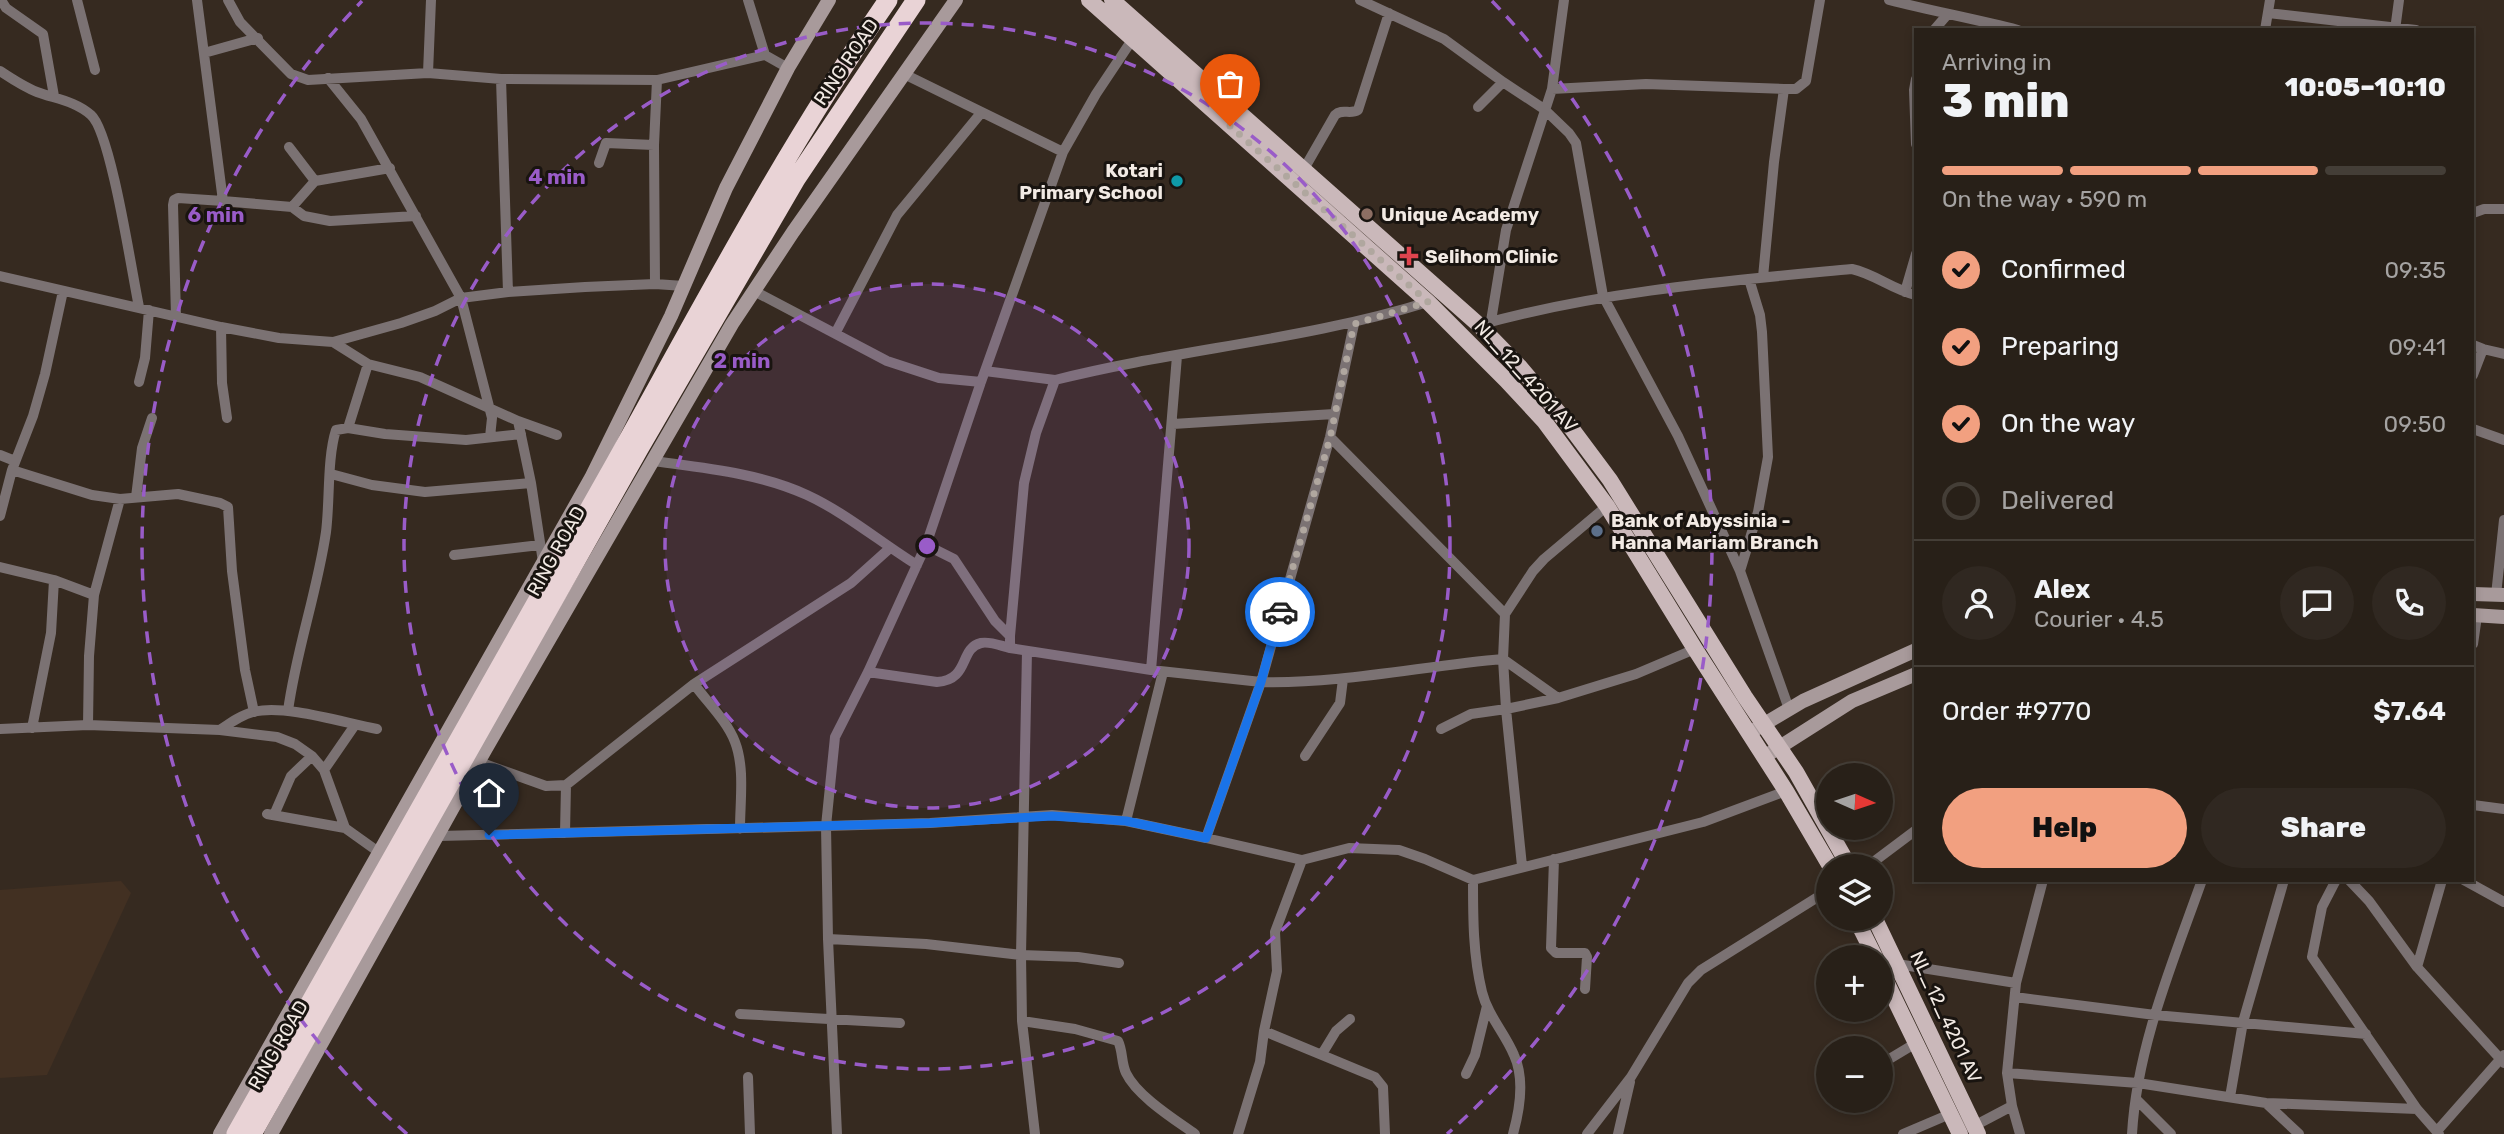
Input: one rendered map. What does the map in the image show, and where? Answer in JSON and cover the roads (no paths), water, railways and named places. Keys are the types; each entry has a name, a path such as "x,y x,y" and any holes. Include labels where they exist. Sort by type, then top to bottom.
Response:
{"highway":[{"name":"RING ROAD","path":"236,1134 747,225 800,134 888,0"},
{"name":"RING ROAD","path":"253,1134 640,447 796,179 916,0"}],"main road":[{"name":"NL_12_4201 AV","path":"1089,0 1428,302 1544,421 1607,506 1823,854"},
{"name":"NL_12_4201 AV","path":"1115,1 1304,169 1485,323 1610,480 1796,772 1842,854"},
{"name":"NL_12_4201 AV","path":"1881,931 1971,1131"},
{"name":"NL_12_4201 AV","path":"1893,996 1950,1114 1971,1131"}],"street":[{"path":"1,0 6,8 43,34 54,96"},
{"path":"77,0 95,69"},
{"path":"197,0 223,201"},
{"path":"228,0 240,22 291,74 308,80 428,73 501,79 657,80 765,55 789,68"},
{"path":"428,73 431,0"},
{"path":"748,0 765,55"},
{"path":"220,1134 603,453 684,286 726,188 789,68 830,0"},
{"path":"271,1134 479,762 732,324 956,0"},
{"path":"1360,0 1444,38 1503,82 1544,108 1576,143 1603,296 1678,436 1740,571 1789,709"},
{"path":"1564,0 1552,89 1506,230 1485,323 1539,308 1603,296 1763,276 1852,269 1865,272 1911,294 1914,270"},
{"path":"1552,89 1646,85 1796,89 1806,81 1820,0"},
{"path":"1889,0 2010,28"},
{"path":"2265,28 2270,0"},
{"path":"2268,13 2395,28 2399,0"},
{"path":"1304,169 1335,115 1341,111 1359,110 1390,13"},
{"path":"1936,28 1947,15"},
{"path":"204,52 258,38"},
{"path":"836,1134 826,826 835,737 926,545 1063,152 1096,94 1132,40"},
{"path":"0,71 25,87 65,100 93,116 101,131 144,309 145,358 139,382"},
{"path":"904,74 1063,152"},
{"path":"328,78 361,119 461,298 492,418 490,437"},
{"path":"501,79 508,292"},
{"path":"655,284 654,145 657,80"},
{"path":"1478,107 1503,82"},
{"path":"1763,276 1773,162 1784,89"},
{"path":"835,332 897,215 981,113"},
{"path":"599,163 606,143 654,145"},
{"path":"289,147 316,181"},
{"path":"292,207 316,181 390,168"},
{"path":"176,316 173,205 178,198 292,207 304,216 330,221 416,216"},
{"path":"2474,214 2503,205"},
{"path":"0,275 221,327 279,338 333,342 401,323 461,298 508,292 655,284 684,286"},
{"path":"1740,571 1762,494 1768,450 1762,332 1760,315 1749,279"},
{"path":"0,516 13,465 33,416 42,385 63,291"},
{"path":"754,291 887,361 939,378 1055,380 1106,367 1354,324 1428,302"},
{"path":"1206,838 1261,682 1330,438 1354,324"},
{"path":"221,327 222,383 227,418"},
{"path":"333,342 368,365 420,377 518,421 557,435"},
{"path":"2474,369 2478,347 2504,354"},
{"path":"1126,821 1157,671 1177,356"},
{"path":"348,428 368,365"},
{"path":"1010,642 1024,483 1036,433 1055,380"},
{"path":"1173,424 1334,414"},
{"path":"136,497 142,448 152,418"},
{"path":"518,421 543,562"},
{"path":"288,711 292,680 318,576 326,530 335,434 340,428 466,440 521,434"},
{"path":"2474,429 2504,440"},
{"path":"1330,438 1504,614"},
{"path":"0,455 13,465 92,495 120,499 177,494 228,507 234,583 254,712"},
{"path":"653,461 739,473 805,494 917,565"},
{"path":"331,474 372,485 425,492 531,483"},
{"path":"88,724 89,656 94,595 120,499"},
{"path":"1522,866 1506,709 1504,614 1544,559 1607,506"},
{"path":"2474,594 2500,595 2504,520"},
{"path":"454,555 540,545"},
{"path":"926,545 954,559 1010,642 1027,652 1157,671 1291,683 1503,659 1558,698"},
{"path":"479,762 547,786 566,785 694,684 851,583 890,548"},
{"path":"0,567 54,580 94,595"},
{"path":"32,728 51,634 54,580"},
{"path":"2475,615 2504,617"},
{"path":"868,672 947,682 961,671 968,654 979,643 1010,642"},
{"path":"1441,729 1471,714 1558,698 1636,674 1695,649"},
{"path":"1749,734 1789,709 1914,651"},
{"path":"1027,652 1022,1021 1035,1134"},
{"path":"1764,757 1852,701 1914,675"},
{"path":"1305,757 1340,703 1343,679"},
{"path":"694,684 736,744 740,766 740,829"},
{"path":"220,730 254,712 288,711 377,729"},
{"path":"0,729 88,724 220,730 277,737 295,744 312,756 324,770 345,828"},
{"path":"324,770 355,725"},
{"path":"312,756 291,776 271,815 345,828 380,853"},
{"path":"565,833 566,785"},
{"path":"439,836 740,829 1052,816 1126,821 1302,860 1349,848 1399,850 1473,880 1703,822 1786,791"},
{"path":"2474,805 2504,808"},
{"path":"1884,854 1914,832"},
{"path":"1554,859 1552,948 1556,953 1585,953 1585,989"},
{"path":"1238,1134 1257,1074 1277,971 1275,932 1302,860"},
{"path":"1473,880 1473,932 1486,1006 1514,1054 1518,1066 1520,1107 1513,1134"},
{"path":"2020,1134 2007,1073 2016,983 2042,882"},
{"path":"2132,1134 2138,1083 2155,1015 2201,882"},
{"path":"2230,1097 2243,1022 2283,882"},
{"path":"2335,882 2322,907 2312,957 2417,1109 2438,1133 2503,1059 2417,967 2369,901 2351,882"},
{"path":"2417,967 2441,882"},
{"path":"2468,882 2504,902"},
{"path":"1587,1134 1631,1077 1688,983 1816,898"},
{"path":"828,939 926,944 1119,963"},
{"path":"1898,964 2016,983"},
{"path":"2015,997 2155,1015 2366,1034"},
{"path":"1466,1074 1475,1055 1486,1006"},
{"path":"740,1014 900,1023"},
{"path":"1322,1054 1336,1031 1350,1020"},
{"path":"1022,1021 1075,1029 1118,1041 1122,1066 1130,1082 1195,1134"},
{"path":"1264,1031 1380,1081 1383,1087 1385,1134"},
{"path":"1893,1057 1916,1043"},
{"path":"2007,1073 2138,1083 2266,1103 2417,1109"},
{"path":"748,1077 750,1134"},
{"path":"1619,1134 1631,1077"},
{"path":"2137,1100 2171,1134"},
{"path":"2266,1103 2299,1134"},
{"path":"1971,1131 2012,1106"},
{"path":"1903,1134 1950,1114"}],"place":[{"name":"Kotari Primary School","path":"1177,181"},
{"name":"Unique Academy","path":"1367,214"},
{"name":"Selihom Clinic","path":"1409,256"},
{"name":"Bank of Abyssinia - Hanna Mariam Branch","path":"1597,531"}]}
